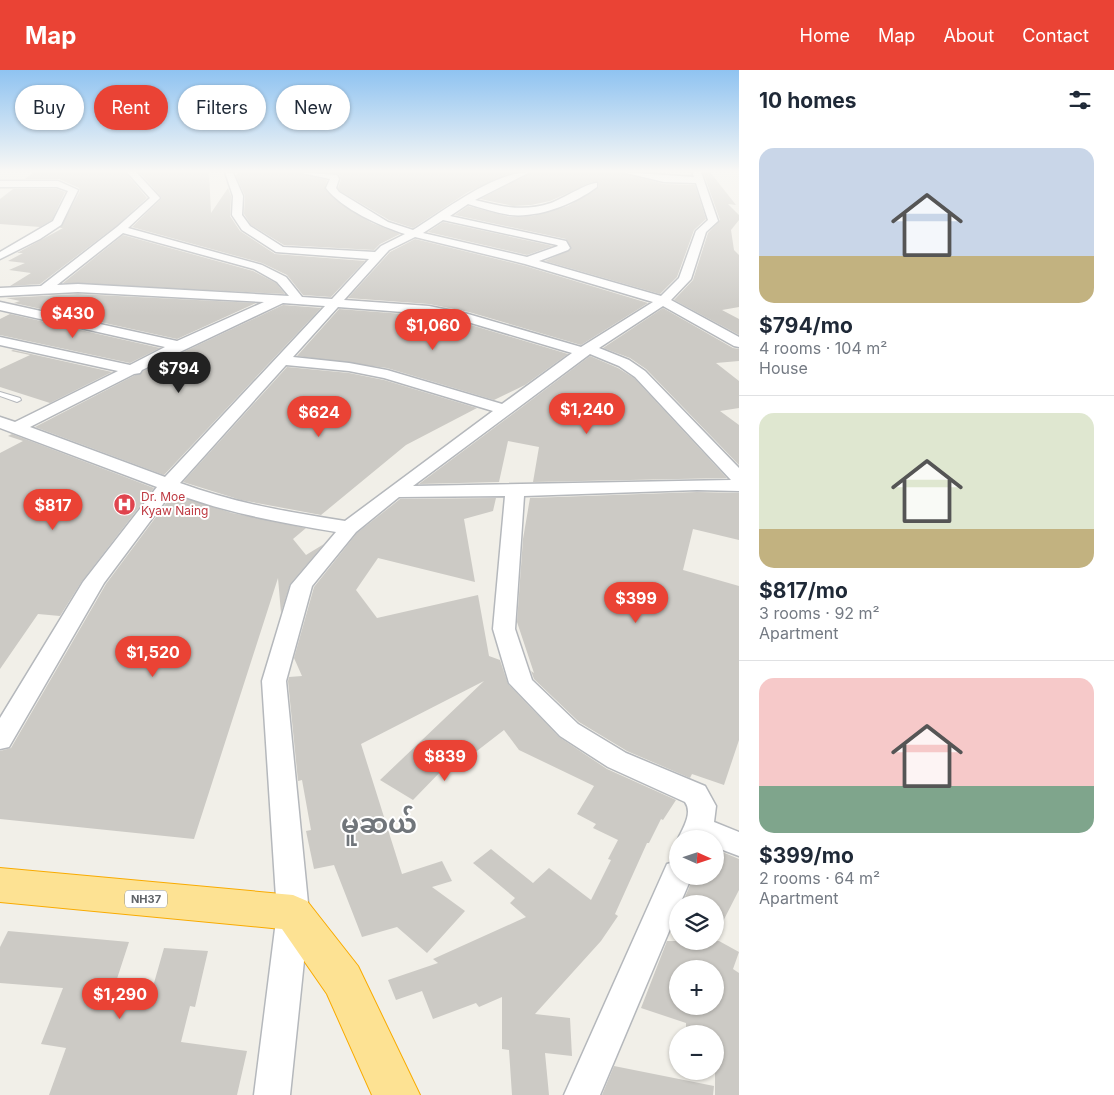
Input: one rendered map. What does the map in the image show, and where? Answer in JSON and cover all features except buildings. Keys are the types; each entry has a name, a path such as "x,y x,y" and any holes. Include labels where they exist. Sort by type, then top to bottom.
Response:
{"highway":[{"name":"NH37","path":"0,885 293,913"},
{"path":"293,913 342,980 396,1095"}],"street":[{"path":"0,256 36,238 57,223 59,220"},
{"path":"45,289 131,220"},
{"path":"240,220 246,228 280,250 378,256"},
{"path":"377,220 414,234 528,261 663,301 739,343"},
{"path":"0,740 94,582 167,486 280,360 385,248 414,234 436,220"},
{"path":"454,220 562,243 564,248 528,261"},
{"path":"272,1095 293,913 274,681 302,585 349,528 394,492 587,350 663,301 685,279 701,232 713,220"},
{"path":"121,229 181,244 266,271 287,283 298,300"},
{"path":"0,292 45,289 144,291 428,310 463,316 587,350 624,363 640,374 739,478"},
{"path":"8,425 134,370 178,346 281,299"},
{"path":"0,306 178,346"},
{"path":"0,341 134,370"},
{"path":"280,360 349,366 387,374 505,410"},
{"path":"8,425 167,486 256,512 349,528"},
{"path":"394,492 615,489 697,485 739,486"},
{"path":"514,490 504,629 521,683 569,730 617,760 695,794 703,803 704,813 696,830"},
{"path":"724,840 739,844"},
{"path":"582,1095 673,885"}],"lane":[{"path":"0,394 17,400"}],"place":[{"name":"Dr. Moe Kyaw Naing","path":"125,504"}],"district":[{"name":"မူဆယ်","path":"379,824"}]}
